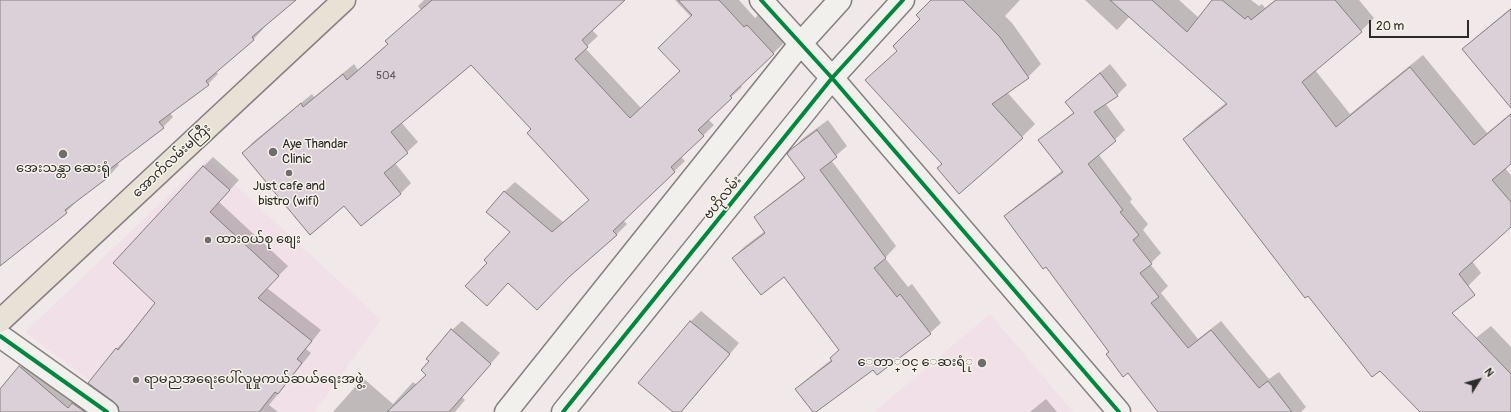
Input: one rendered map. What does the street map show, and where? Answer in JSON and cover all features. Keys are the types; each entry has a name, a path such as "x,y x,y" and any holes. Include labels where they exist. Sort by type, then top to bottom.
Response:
{"main road":[{"name":"အောက်လမ်းမကြီး","path":"0,321 344,0"}],"street":[{"path":"761,0 801,42 1119,412"},
{"path":"506,412 801,42 840,0"},
{"name":"ဗဟိုလမ်း","path":"563,412 832,78 903,0"},
{"path":"0,336 107,412"}],"shaded area":[{"name":"ထားဝယ်စု စျေး","path":"207,159 381,320 314,412 131,412 25,332"},
{"name":"ေတာ္ဝင္ ေဆးရံု","path":"990,314 1073,412 874,412"}],"building":[{"path":"0,0 296,0 252,37 254,40 206,81 209,85 159,122 164,128 106,172 110,176 65,210 67,213 0,266"},
{"path":"432,0 625,0 582,40 588,47 575,59 630,118 680,71 658,48 692,15 678,0 719,0 744,27 747,25 774,54 730,96 732,98 698,130 704,136 671,167 675,172 613,231 617,235 569,277 537,310 508,283 487,306 465,286 487,263 484,260 510,232 486,212 504,191 552,232 589,200 527,133 531,129 471,65 391,132 408,153 384,173 401,194 361,226 344,206 310,235 242,153 301,103 303,107 343,74 347,80 388,44 385,41"},
{"path":"931,0 963,0 999,36 1029,78 992,104 1023,138 959,194 937,168 942,164 865,80 897,51 893,46 920,19 916,15"},
{"path":"1110,0 1152,0 1187,32 1212,0 1222,0 1245,19 1248,16 1251,20 1276,0 1335,0 1362,32 1302,82 1336,127 1410,67 1474,145 1511,114 1511,164 1492,180 1511,202 1511,227 1459,274 1475,295 1452,313 1511,374 1511,412 1420,412 1380,371 1372,377 1308,296 1305,298 1183,139 1227,104"},
{"path":"1511,9 1511,108 1462,49"},
{"path":"1100,73 1118,96 1094,112 1116,141 1088,164 1123,210 1120,212 1139,235 1133,240 1152,264 1140,273 1159,297 1151,303 1188,348 1211,330 1259,388 1268,381 1292,412 1158,412 1128,373 1123,377 1106,354 1109,352 1046,267 1043,269 1004,216 1063,172 1038,140 1074,113 1065,102"},
{"path":"817,130 837,157 820,170 886,258 874,268 897,297 900,294 931,334 877,375 873,370 816,412 813,412 795,389 832,361 830,358 839,350 784,277 761,295 732,258 765,233 754,217 805,178 787,154 790,150"},
{"path":"203,166 230,190 210,212 279,276 258,298 312,341 297,359 302,363 278,394 275,392 259,412 119,412 118,406 114,402 88,383 116,348 118,350 155,303 113,263"},
{"path":"690,321 730,354 681,412 673,412 638,383"},
{"path":"451,329 491,364 449,412 387,412 426,375 421,370 429,361 426,359"},
{"path":"19,366 68,408 72,403 85,412 0,412 0,389"}],"cycle path":[{"path":"761,0 832,78 1119,412"},
{"path":"563,412 832,78 903,0"},
{"path":"0,336 107,412"}],"place":[{"name":"Aye Thandar Clinic","path":"273,152"},
{"name":"အေးသန္တာ ဆေးရုံ","path":"63,154"},
{"name":"Just cafe and bistro (wifi)","path":"289,173"},
{"name":"ထားဝယ်စု စျေး","path":"208,240"},
{"name":"ေတာ္ဝင္ ေဆးရံု","path":"982,363"},
{"name":"ရာမညအရေးပေါ်လူမှုကယ်ဆယ်ရေးအဖွဲ့","path":"136,380"}]}
